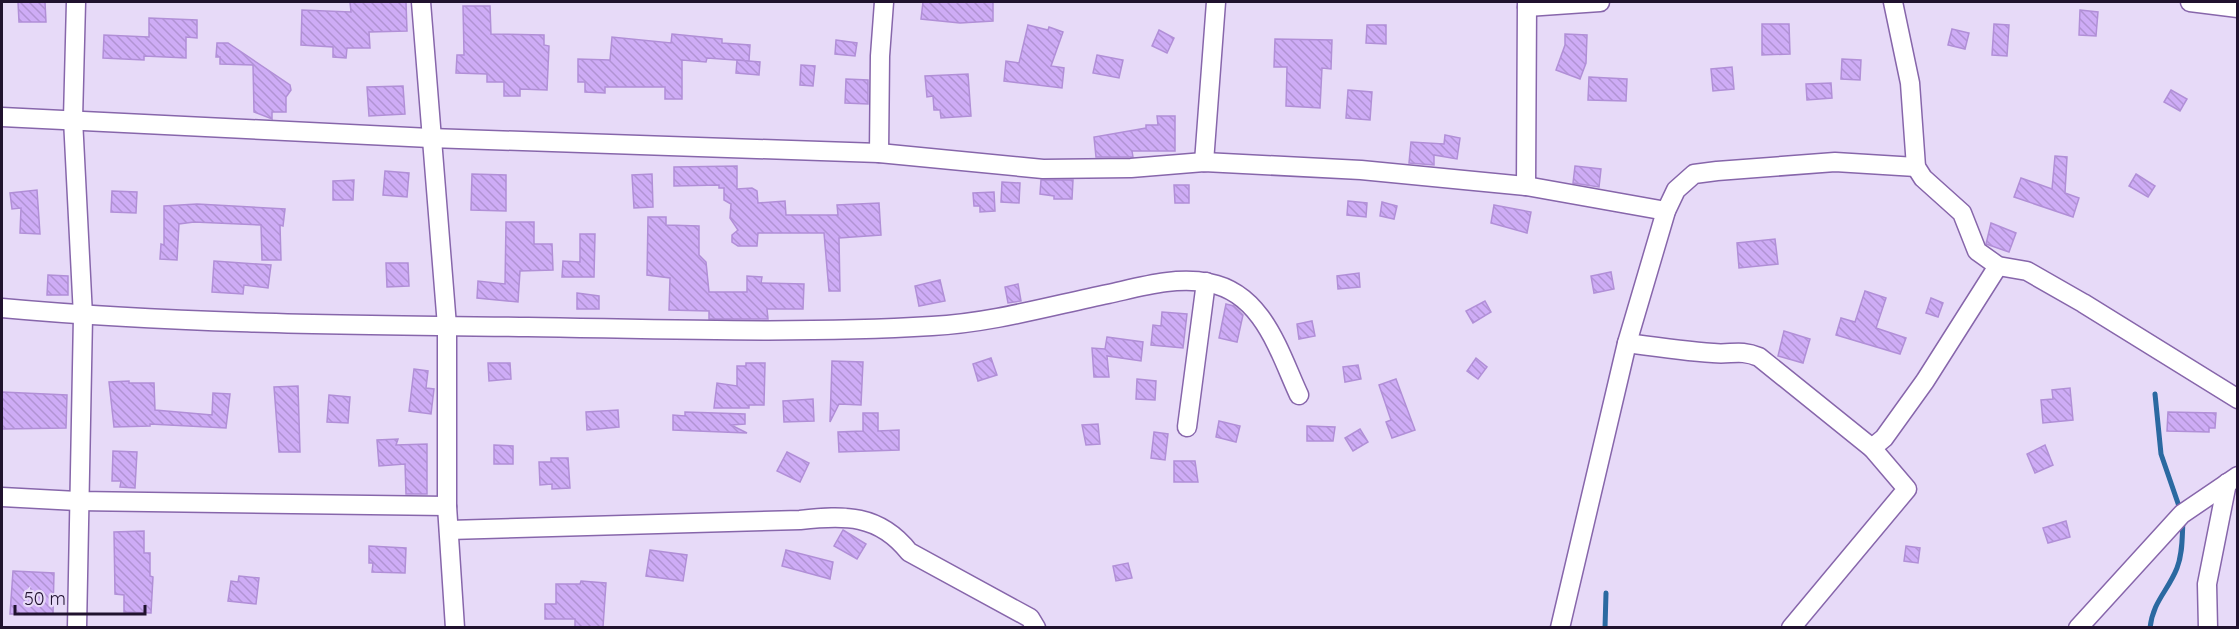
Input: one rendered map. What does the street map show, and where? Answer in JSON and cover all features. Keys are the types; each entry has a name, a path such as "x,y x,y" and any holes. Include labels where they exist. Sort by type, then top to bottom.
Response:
{"street":[{"path":"76,2 73,119 82,316 77,627"},
{"path":"421,2 430,138 447,326 447,506 455,627"},
{"path":"879,153 880,56 884,2"},
{"path":"1204,162 1216,2"},
{"path":"1526,186 1527,4 1600,2"},
{"path":"1893,2 1910,83 1916,167 1923,178 1948,198 1962,213 1977,251 1998,266 2027,272 2084,303 2238,399"},
{"path":"2190,2 2238,8"},
{"path":"2,117 430,138 879,153 1043,169 1131,168 1204,162 1361,170 1526,186 1666,212"},
{"path":"1560,627 1627,343 1666,212 1676,190 1694,174 1835,162 1916,167"},
{"path":"1872,448 1884,438 1925,381 1998,266"},
{"path":"2,308 82,316 447,326 808,330 937,326 1021,313 1162,282 1206,282 1233,293 1260,313 1299,395"},
{"path":"1186,427 1206,282"},
{"path":"1627,343 1716,354 1733,351 1748,352 1759,357 1872,448 1907,489 1791,627"},
{"path":"2078,627 2182,514 2232,479"},
{"path":"2208,627 2207,584 2232,479"},
{"path":"2,497 78,501 447,506"},
{"path":"449,530 800,520 838,516 868,522 898,538 909,552 1030,618 1036,627"}],"building":[{"path":"18,2 45,2 46,22 19,22"},
{"path":"350,2 406,2 407,31 369,32 370,48 347,48 346,58 333,57 333,47 301,45 302,10 351,12"},
{"path":"923,2 993,2 993,21 960,23 921,19"},
{"path":"463,6 490,6 491,34 544,35 544,45 549,46 547,90 520,89 520,96 504,96 504,82 487,82 487,74 456,73 457,55 464,55"},
{"path":"2080,10 2098,12 2096,36 2079,35"},
{"path":"149,18 197,20 197,38 186,37 186,58 144,56 144,60 103,58 104,35 149,37"},
{"path":"1762,24 1789,24 1790,54 1762,55"},
{"path":"1994,24 2009,25 2007,56 1992,55"},
{"path":"1028,25 1048,30 1049,27 1063,32 1051,66 1064,68 1062,88 1004,81 1006,61 1019,63"},
{"path":"1367,25 1386,25 1386,44 1366,43"},
{"path":"1952,29 1969,33 1965,49 1948,45"},
{"path":"1159,30 1174,38 1167,53 1152,46"},
{"path":"672,34 722,39 722,43 750,45 749,61 707,58 706,62 682,60 682,99 665,99 665,87 605,87 605,93 585,92 585,82 578,82 578,59 610,60 612,37 671,43"},
{"path":"1565,34 1587,35 1586,63 1580,79 1556,70 1565,45"},
{"path":"1275,39 1332,40 1331,69 1322,68 1320,108 1286,106 1287,67 1274,67"},
{"path":"836,40 857,43 855,56 835,54"},
{"path":"217,43 228,43 290,85 291,90 286,97 286,112 272,112 272,119 254,112 253,65 220,64 220,57 216,57"},
{"path":"1097,55 1123,60 1119,78 1093,73"},
{"path":"1842,59 1861,60 1860,80 1841,79"},
{"path":"737,60 760,62 759,75 736,73"},
{"path":"801,65 815,66 813,86 800,85"},
{"path":"1732,67 1734,89 1713,91 1711,69"},
{"path":"968,74 971,116 941,118 940,110 934,110 933,96 927,97 925,76"},
{"path":"1589,77 1627,79 1626,101 1588,100"},
{"path":"846,79 868,80 868,104 845,103"},
{"path":"1831,83 1832,98 1807,100 1806,84"},
{"path":"403,86 405,114 369,116 367,87"},
{"path":"1348,90 1372,92 1370,120 1346,118"},
{"path":"2171,90 2187,99 2180,111 2164,102"},
{"path":"1157,116 1175,116 1175,151 1132,151 1133,157 1096,157 1094,137 1146,128 1146,125 1158,125"},
{"path":"1445,135 1460,138 1457,159 1434,155 1434,165 1409,163 1411,142 1444,144"},
{"path":"2055,156 2067,157 2065,193 2079,198 2073,217 2014,197 2021,178 2052,189"},
{"path":"737,166 737,189 752,188 757,191 758,203 785,201 786,215 838,215 837,205 879,203 881,235 839,238 840,291 829,291 824,233 758,233 757,246 738,246 732,242 732,235 738,230 730,218 731,204 724,200 724,188 719,188 719,185 674,186 674,167"},
{"path":"1575,166 1601,169 1599,187 1573,183"},
{"path":"385,171 409,173 407,197 383,195"},
{"path":"472,174 506,175 506,211 471,210"},
{"path":"652,174 653,207 634,208 632,175"},
{"path":"2136,174 2155,186 2148,197 2129,186"},
{"path":"354,180 353,200 333,200 333,181"},
{"path":"1041,180 1073,180 1072,199 1054,199 1054,196 1040,194"},
{"path":"1002,182 1020,183 1019,203 1001,202"},
{"path":"1174,185 1189,185 1189,203 1175,203"},
{"path":"37,190 40,234 20,233 21,208 12,209 10,193"},
{"path":"112,191 137,192 136,213 111,212"},
{"path":"994,192 995,211 980,212 980,206 974,206 973,193"},
{"path":"1348,201 1367,203 1366,217 1347,215"},
{"path":"1382,202 1397,206 1394,219 1380,216"},
{"path":"197,204 285,209 283,226 280,225 281,260 262,260 261,225 194,222 179,224 177,260 160,259 161,244 164,245 164,206"},
{"path":"1494,205 1531,212 1527,233 1491,223"},
{"path":"648,217 666,217 666,225 699,226 699,255 706,262 709,292 747,292 747,276 762,277 761,283 804,284 803,309 767,309 768,319 709,319 709,311 669,310 670,278 647,275"},
{"path":"506,222 534,222 534,244 552,244 553,270 520,271 518,302 477,298 478,281 505,284"},
{"path":"1991,223 2016,233 2009,252 1986,244"},
{"path":"580,234 595,234 594,277 562,277 563,261 580,262"},
{"path":"1775,239 1778,264 1739,268 1737,243"},
{"path":"214,261 271,265 268,288 244,285 243,294 212,292"},
{"path":"386,263 408,263 409,286 387,287"},
{"path":"1611,272 1614,289 1594,293 1591,276"},
{"path":"1359,273 1360,287 1338,289 1337,276"},
{"path":"48,275 68,276 68,295 47,295"},
{"path":"940,280 945,301 919,306 915,286"},
{"path":"1018,284 1021,301 1008,303 1005,287"},
{"path":"1865,291 1886,298 1876,328 1906,338 1900,354 1836,335 1841,318 1855,322"},
{"path":"577,293 599,296 599,309 577,309"},
{"path":"1931,298 1943,303 1938,317 1926,313"},
{"path":"1485,301 1491,312 1473,323 1466,311"},
{"path":"1226,304 1234,306 1243,315 1237,342 1219,338"},
{"path":"1162,312 1187,314 1183,348 1151,345 1153,325 1161,326"},
{"path":"1312,321 1315,336 1299,339 1297,324"},
{"path":"1784,331 1810,339 1803,363 1778,356"},
{"path":"1107,337 1143,342 1141,361 1107,356 1109,377 1094,377 1092,348 1105,349"},
{"path":"991,358 997,375 978,381 973,364"},
{"path":"1476,358 1487,367 1478,379 1467,371"},
{"path":"832,361 863,362 861,405 839,404 830,422"},
{"path":"488,363 510,363 511,379 489,381"},
{"path":"746,363 765,363 764,405 749,405 749,408 714,408 717,383 737,386 737,366 746,366"},
{"path":"1358,365 1361,379 1345,382 1343,367"},
{"path":"414,369 428,371 426,388 434,389 431,414 409,411"},
{"path":"1137,379 1156,381 1155,400 1136,399"},
{"path":"1396,379 1415,430 1392,438 1386,422 1391,420 1379,385"},
{"path":"129,381 129,383 154,383 155,410 212,415 213,393 230,394 226,428 150,424 150,426 114,427 109,382"},
{"path":"298,386 300,452 279,452 274,387"},
{"path":"2070,388 2073,420 2043,423 2041,400 2053,399 2052,390"},
{"path":"2,392 67,395 66,428 2,429"},
{"path":"329,395 350,397 348,423 327,422"},
{"path":"813,399 814,421 784,422 783,401"},
{"path":"618,410 619,427 587,430 586,412"},
{"path":"685,412 745,414 745,424 731,425 747,433 673,430 673,415 685,416"},
{"path":"2168,412 2216,413 2215,428 2209,428 2209,432 2167,431"},
{"path":"863,413 878,413 878,431 899,430 899,450 839,452 838,432 863,431"},
{"path":"1219,421 1240,426 1236,442 1216,437"},
{"path":"1098,424 1100,444 1086,445 1082,425"},
{"path":"1307,426 1335,427 1333,441 1307,441"},
{"path":"1360,429 1368,442 1353,451 1345,438"},
{"path":"1154,432 1168,434 1165,460 1151,458"},
{"path":"398,439 396,445 427,444 427,494 406,494 405,464 379,466 377,440"},
{"path":"494,445 513,446 513,464 494,464"},
{"path":"2045,445 2053,465 2035,473 2027,454"},
{"path":"113,451 137,452 135,488 120,487 121,481 112,481"},
{"path":"787,452 809,463 800,482 777,471"},
{"path":"551,458 568,458 570,488 552,489 552,484 540,485 539,462 551,462"},
{"path":"1174,461 1195,461 1198,482 1174,482"},
{"path":"2066,521 2070,537 2048,543 2043,528"},
{"path":"843,530 866,544 857,559 834,546"},
{"path":"144,531 144,553 150,553 150,576 153,577 151,613 124,612 124,595 115,594 114,532"},
{"path":"369,546 406,548 405,573 372,572 373,563 369,563"},
{"path":"1906,546 1920,548 1918,563 1904,561"},
{"path":"650,550 687,555 683,581 646,576"},
{"path":"786,550 833,562 830,579 782,566"},
{"path":"1128,563 1132,578 1116,581 1113,566"},
{"path":"13,571 54,573 53,614 10,614"},
{"path":"239,576 259,578 256,604 228,601 231,581 238,582"},
{"path":"581,581 606,583 603,627 575,627 575,619 545,619 545,604 556,604 556,584 580,584"}],"waterway":[{"path":"2155,394 2161,454 2181,512"},
{"path":"2150,628 2157,603 2179,562 2183,521"},
{"path":"1605,628 1606,593"}]}
